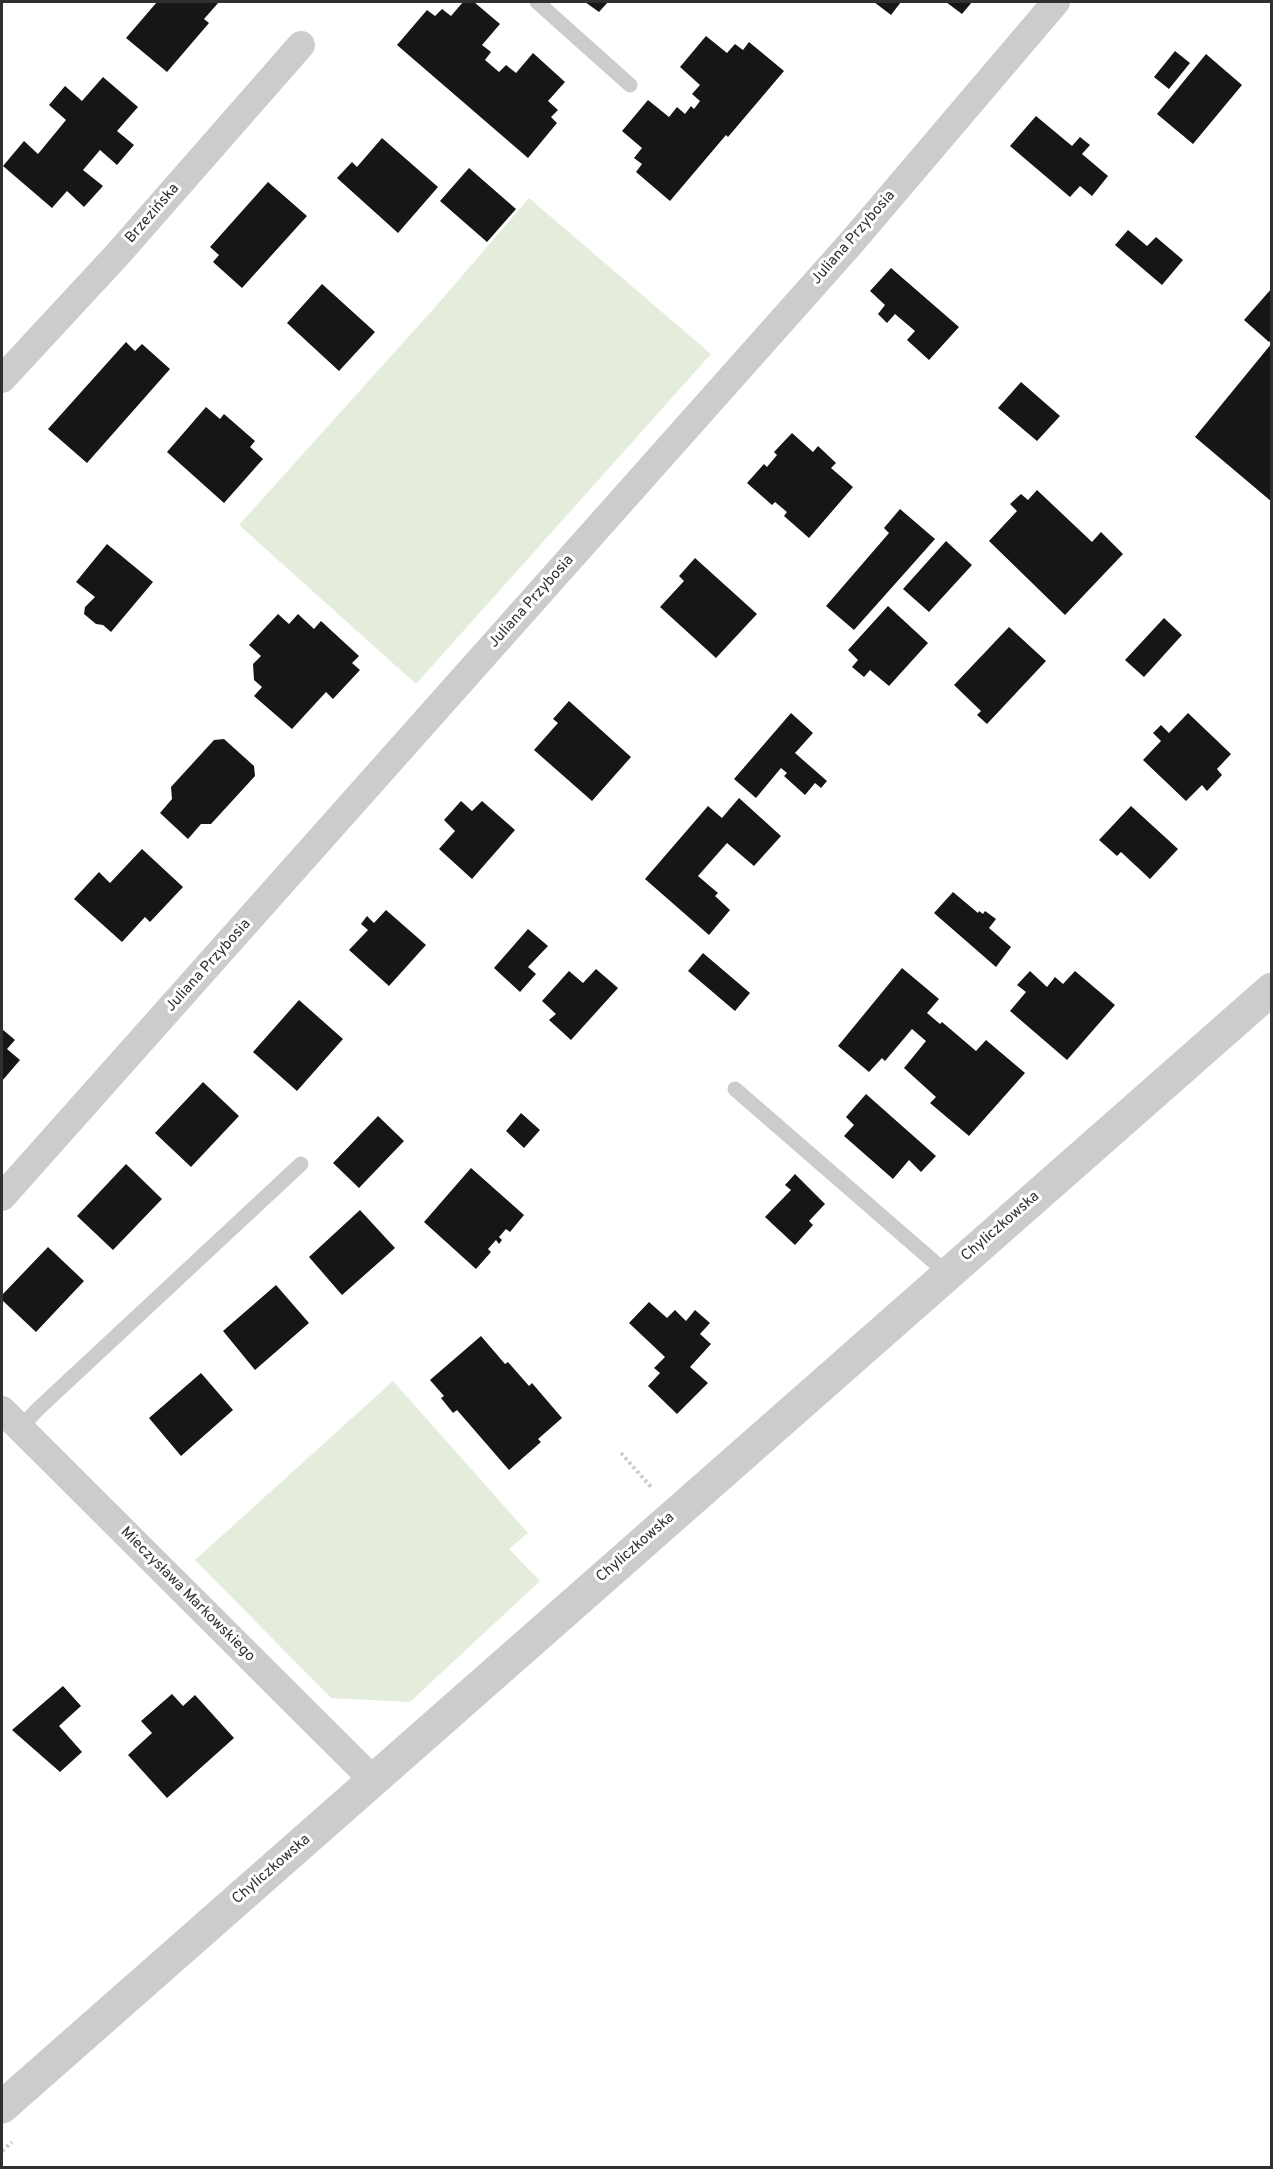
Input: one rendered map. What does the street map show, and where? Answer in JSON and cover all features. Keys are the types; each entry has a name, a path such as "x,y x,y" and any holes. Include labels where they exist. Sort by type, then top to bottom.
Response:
{"street":[{"name":"Juliana Przybosia","path":"2,1197 851,243 1056,2"},
{"name":"Brzezińska","path":"2,380 117,255 301,45"},
{"name":"Chyliczkowska","path":"2,2107 1272,989"},
{"name":"Mieczysława Markowskiego","path":"10,1419 373,1780"}],"lane":[{"path":"537,2 630,85"},
{"path":"735,1089 948,1274"},
{"path":"10,1419 38,1409 301,1164"}],"path":[{"path":"621,1453 659,1495"}],"green space":[{"path":"529,198 711,354 416,684 239,525 437,305"},
{"path":"393,1381 528,1533 509,1549 540,1581 410,1702 331,1698 195,1560"}],"building":[{"path":"157,2 219,2 204,19 209,23 167,72 126,38"},
{"path":"463,2 474,2 500,24 482,45 491,52 485,60 499,72 506,65 516,73 533,53 565,82 548,101 558,110 551,117 557,123 528,158 397,45 427,10 435,16 442,9 451,16"},
{"path":"585,2 608,2 599,12"},
{"path":"874,2 901,2 891,15"},
{"path":"946,2 972,2 962,14"},
{"path":"706,36 727,53 735,44 743,50 749,42 784,71 670,201 636,172 642,164 634,158 642,148 622,131 648,100 669,117 677,107 685,114 691,106 694,109 700,101 692,94 700,85 680,67"},
{"path":"1175,51 1190,63 1169,89 1154,77"},
{"path":"1206,54 1242,85 1193,144 1157,114"},
{"path":"103,77 138,107 117,131 134,145 117,165 100,150 83,170 103,186 84,207 67,191 52,208 3,166 24,141 38,154 66,120 49,105 65,86 82,101"},
{"path":"1036,116 1072,146 1080,137 1090,145 1082,154 1108,176 1092,196 1080,186 1070,197 1010,146"},
{"path":"382,138 438,187 398,233 337,178 352,162 357,167"},
{"path":"469,168 516,209 487,242 440,201"},
{"path":"268,182 307,216 242,288 213,262 219,255 210,247"},
{"path":"1128,230 1147,246 1156,237 1183,260 1162,285 1115,245"},
{"path":"891,268 959,327 929,360 907,340 915,331 895,314 887,323 878,314 885,305 870,291"},
{"path":"322,284 375,332 339,371 287,323"},
{"path":"1272,288 1272,339 1269,342 1244,320"},
{"path":"126,342 135,351 142,344 170,369 87,463 48,429"},
{"path":"1272,343 1272,502 1195,437"},
{"path":"1021,382 1060,416 1037,441 998,408"},
{"path":"206,407 220,419 224,414 255,441 250,447 263,459 224,503 167,452"},
{"path":"792,433 813,452 818,446 836,463 831,468 853,487 809,538 784,516 787,512 775,502 772,505 747,483 764,464 767,467 777,455 774,452"},
{"path":"1037,490 1092,542 1101,532 1123,554 1065,615 989,541 1017,511 1010,504 1021,494 1028,500"},
{"path":"900,509 935,539 854,630 826,606 889,533 884,528"},
{"path":"946,541 972,565 929,612 903,589"},
{"path":"107,544 153,582 111,632 84,614 85,607 95,597 76,582"},
{"path":"695,558 757,614 716,658 660,607 684,581 679,576"},
{"path":"888,606 928,643 889,686 870,670 864,677 852,667 858,660 848,650"},
{"path":"278,614 289,624 298,614 314,629 321,621 359,656 352,663 360,670 333,699 326,692 292,729 254,696 262,687 254,680 253,664 261,656 249,645"},
{"path":"1164,618 1182,635 1144,677 1125,660"},
{"path":"1009,627 1046,661 987,724 977,715 981,711 954,685"},
{"path":"569,701 631,757 592,801 534,750 558,723 553,719"},
{"path":"791,713 813,733 795,753 827,781 821,788 815,783 805,795 784,776 787,773 781,768 756,798 734,779"},
{"path":"1188,713 1231,754 1217,769 1222,775 1207,791 1202,785 1186,801 1143,760 1161,741 1153,733 1161,725 1169,733"},
{"path":"224,739 254,766 255,776 211,824 201,824 188,839 160,813 172,799 171,787 214,740"},
{"path":"739,798 781,836 754,866 727,843 698,876 718,893 715,896 730,910 709,935 645,879 708,806 722,818"},
{"path":"461,801 472,811 482,801 515,830 472,879 439,849 455,831 444,820"},
{"path":"1131,806 1178,849 1150,879 1121,852 1117,856 1099,840"},
{"path":"142,849 183,887 150,922 145,917 122,942 74,899 99,872 110,883"},
{"path":"953,892 978,913 979,911 983,914 985,911 996,919 989,928 1011,947 996,967 934,913"},
{"path":"386,910 426,945 389,986 349,950 368,930 361,924 367,916 374,923"},
{"path":"528,929 548,946 528,967 536,974 520,992 494,968"},
{"path":"703,953 750,993 735,1011 688,971"},
{"path":"902,968 939,999 927,1013 940,1024 942,1022 976,1051 986,1040 1025,1073 969,1136 930,1103 936,1097 904,1068 926,1041 912,1029 885,1061 882,1058 869,1072 838,1046"},
{"path":"596,969 618,988 571,1040 549,1020 556,1014 542,1001 569,971 583,983"},
{"path":"1030,971 1047,987 1055,977 1063,984 1075,971 1115,1005 1067,1060 1010,1011 1026,992 1017,985"},
{"path":"299,1000 343,1039 297,1091 253,1052"},
{"path":"2,1029 15,1040 7,1049 20,1060 2,1081"},
{"path":"203,1082 239,1116 191,1167 155,1133"},
{"path":"866,1094 936,1156 921,1172 909,1160 893,1179 844,1136 854,1125 846,1117"},
{"path":"521,1113 540,1130 524,1148 506,1131"},
{"path":"378,1116 404,1141 359,1188 333,1163"},
{"path":"126,1164 162,1199 113,1250 77,1216"},
{"path":"471,1168 524,1215 510,1232 506,1229 499,1237 502,1240 499,1244 496,1240 488,1249 491,1252 476,1269 424,1222"},
{"path":"795,1174 825,1204 809,1221 813,1225 795,1245 765,1217 791,1190 785,1185"},
{"path":"360,1210 395,1248 342,1295 309,1257"},
{"path":"48,1247 84,1281 36,1332 2,1300 2,1295"},
{"path":"276,1285 309,1323 255,1370 223,1331"},
{"path":"649,1302 667,1318 675,1310 686,1321 695,1310 710,1323 700,1334 711,1344 690,1367 708,1383 677,1414 648,1386 660,1373 654,1368 665,1357 629,1323"},
{"path":"481,1336 505,1364 508,1362 529,1386 532,1383 562,1418 538,1439 541,1442 509,1470 457,1410 453,1413 441,1398 444,1396 430,1380"},
{"path":"201,1373 233,1410 181,1456 149,1418"},
{"path":"63,1686 81,1706 59,1726 82,1752 60,1772 12,1730"},
{"path":"172,1694 183,1706 195,1695 234,1738 167,1798 128,1755 152,1733 141,1721"}]}
